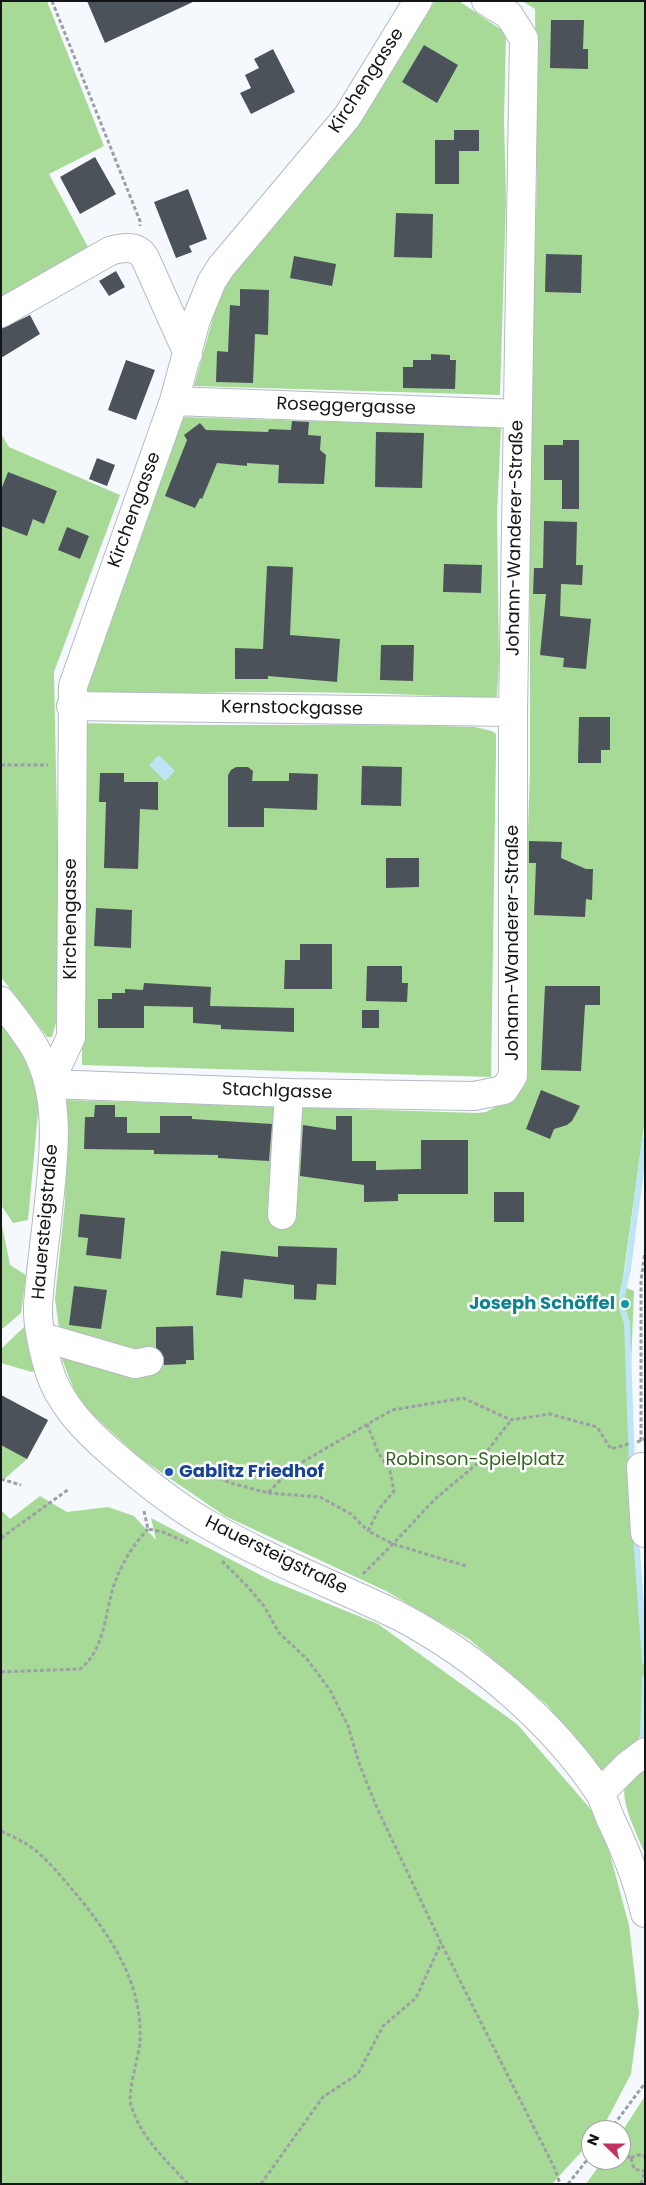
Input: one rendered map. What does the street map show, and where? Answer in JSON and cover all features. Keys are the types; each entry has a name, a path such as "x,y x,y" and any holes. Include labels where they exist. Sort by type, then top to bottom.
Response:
{"street":[{"name":"Kirchengasse","path":"49,1084 71,1038 71,706 73,686 174,401 196,320 212,281 221,267 347,117 418,1"},
{"name":"Johann-Wanderer-Straße","path":"486,1 509,16 524,39 513,712 513,1076 504,1090"},
{"path":"1,313 110,251 119,248 133,248 142,252 188,354"},
{"name":"Roseggergasse","path":"174,401 518,414"},
{"name":"Kernstockgasse","path":"71,706 513,712"},
{"name":"Hauersteigstraße","path":"1,1001 35,1049 49,1084 53,1124 53,1159 38,1308 48,1367 56,1389 67,1406 98,1441 156,1489 192,1514 234,1539 427,1630 477,1666 548,1731 569,1753 600,1793 623,1847 645,1913"},
{"name":"Stachlgasse","path":"49,1084 289,1093 474,1096 504,1090"},
{"path":"282,1215 289,1093"},
{"path":"42,1337 135,1364 148,1361"},
{"path":"642,1449 645,1533"},
{"path":"600,1793 628,1765 645,1752"}],"path":[{"path":"52,1 140,221 142,252"},
{"path":"1,765 71,765"},
{"path":"268,1493 292,1468 392,1410 405,1406 463,1398 511,1420 550,1414 596,1427 612,1449 642,1449 641,1280 645,1252"},
{"path":"345,1590 393,1544 435,1499 478,1463 511,1420"},
{"path":"367,1424 378,1452 390,1471 394,1491 379,1509 368,1531"},
{"path":"148,1529 142,1503 156,1489 191,1467 231,1483 268,1493 320,1497 351,1514 368,1531 393,1544 466,1566"},
{"path":"1,1479 21,1485"},
{"path":"1,1538 69,1489"},
{"path":"148,1529 163,1532 189,1544"},
{"path":"1,1672 80,1669 90,1662 101,1637 114,1586 132,1546 148,1529"},
{"path":"216,1555 248,1587 264,1606 279,1633 306,1658 330,1690 348,1726 359,1763 377,1808 441,1943 555,2169 560,2184"},
{"path":"1,1831 26,1844 55,1870 98,1921 122,1960 137,2005 140,2041 130,2102 137,2123 146,2138 188,2184"},
{"path":"261,2184 322,2097 358,2074 383,2026 416,1998 441,1943"},
{"path":"617,2120 645,2083"},
{"path":"641,2184 644,2171 634,2169 631,2158 636,2154 645,2157"},
{"path":"568,2184 581,2168"}],"green space":[{"path":"4,1 47,1 104,146 49,174 89,249 1,298 1,3"},
{"path":"435,1 459,1 506,33 504,121 506,200 500,395 194,386 223,282 364,114"},
{"name":"Robinson-Spielplatz","path":"522,1 645,1 645,1119 622,1286 634,1291 631,1366 635,1498 645,1634 645,1724 637,1743 601,1778 548,1706 469,1639 386,1591 225,1516 140,1458 79,1402 59,1352 60,1336 55,1299 65,1202 67,1100 477,1113 486,1112 512,1098 525,923 530,769 530,428 537,179 535,9"},
{"path":"184,417 501,427 497,515 499,660 497,696 493,699 392,694 290,692 88,697 83,685"},
{"path":"1,434 9,447 120,495 54,672 59,923 56,1023 52,1037 47,1037 1,977"},
{"path":"83,723 475,727 492,731 496,734 491,1077 82,1065"},
{"path":"1,1018 14,1034 40,1091 28,1220 13,1223 1,1205"},
{"path":"1,1220 10,1265 26,1275 21,1313 1,1330"},
{"path":"24,1327 28,1328 35,1370 32,1372 1,1363 1,1349"},
{"path":"1,1395 48,1421 27,1459 1,1482"},
{"path":"40,1496 67,1512 108,1507 134,1516 156,1540 151,1518 270,1580 378,1624 517,1724 601,1821 629,1925 639,2013 631,2074 607,2120 581,2120 581,2152 552,2184 1,2184 1,1510 10,1519"},
{"path":"645,1770 645,1854 627,1809 624,1791 630,1779"},
{"path":"645,2096 645,2184 586,2184 596,2170 631,2170 631,2120 629,2120"}],"water":[{"path":"159,755 175,771 165,781 149,765"}],"building":[{"path":"87,1 195,1 105,43"},
{"path":"551,20 584,20 583,49 588,49 588,69 550,68"},
{"path":"424,45 458,65 437,103 402,82"},
{"path":"273,49 295,92 251,114 240,93 251,88 245,75 259,68 254,59"},
{"path":"454,130 479,130 479,151 459,151 459,184 435,184 435,140 454,140"},
{"path":"95,157 116,194 80,214 60,177"},
{"path":"188,189 207,239 189,246 192,252 176,258 154,202"},
{"path":"396,213 433,214 432,258 394,257"},
{"path":"546,254 582,255 581,293 545,292"},
{"path":"294,256 336,264 332,286 290,278"},
{"path":"116,271 125,287 109,296 99,281"},
{"path":"240,289 269,290 268,335 255,334 253,383 216,382 217,351 228,352 230,305 240,306"},
{"path":"30,315 40,334 1,358 1,329"},
{"path":"431,354 450,355 450,360 456,360 455,389 403,388 403,367 413,367 413,360 431,360"},
{"path":"126,360 155,370 136,420 108,410"},
{"path":"292,421 309,422 308,435 321,436 320,450 326,455 324,484 278,483 279,465 247,463 247,466 217,463 202,499 200,498 195,508 165,496 187,440 184,435 200,423 206,430 268,432 269,429 291,430"},
{"path":"376,432 424,433 422,488 375,487"},
{"path":"563,440 579,440 579,509 562,509 562,480 544,480 544,445 563,445"},
{"path":"97,458 115,465 107,486 89,479"},
{"path":"8,472 57,491 44,524 33,519 27,536 1,526 1,490"},
{"path":"544,521 577,522 576,565 583,565 582,585 561,584 560,616 591,619 586,669 563,667 564,658 540,655 546,594 533,594 534,568 543,568"},
{"path":"67,527 89,536 80,559 58,550"},
{"path":"444,564 482,565 481,593 443,592"},
{"path":"267,566 293,567 290,635 340,639 337,682 268,676 268,679 235,679 235,648 263,649"},
{"path":"381,645 414,645 413,681 380,680"},
{"path":"579,717 610,717 610,750 601,750 601,763 578,763"},
{"path":"362,766 402,767 401,806 361,805"},
{"path":"236,767 248,767 253,771 252,781 289,781 289,773 318,774 317,810 264,808 264,827 228,827 228,775"},
{"path":"100,773 124,773 124,782 158,782 158,810 140,809 138,869 104,868 106,802 99,802"},
{"path":"529,841 562,842 561,858 586,869 593,869 592,900 586,899 585,917 534,915 536,863 529,863"},
{"path":"386,858 419,858 419,887 386,888"},
{"path":"96,908 132,910 131,948 94,946"},
{"path":"300,944 332,944 332,989 284,989 285,960 300,960"},
{"path":"367,966 402,966 402,983 408,983 407,1002 366,1001"},
{"path":"144,983 211,987 210,1006 294,1008 294,1032 221,1029 221,1025 193,1023 193,1007 144,1006 144,1028 98,1028 98,999 112,999 112,993 125,993 125,989 143,990"},
{"path":"545,986 600,986 600,1005 585,1005 581,1071 541,1070"},
{"path":"362,1010 379,1010 379,1028 362,1028"},
{"path":"541,1090 580,1106 572,1121 567,1125 554,1129 550,1139 526,1129"},
{"path":"95,1105 115,1105 115,1117 127,1117 127,1133 160,1133 160,1116 192,1116 192,1119 272,1124 269,1161 218,1158 218,1155 154,1154 154,1150 84,1149 85,1117 94,1117"},
{"path":"336,1116 352,1116 352,1161 376,1161 376,1170 421,1169 421,1140 468,1140 468,1194 398,1194 398,1201 364,1202 364,1185 300,1176 303,1125 336,1130"},
{"path":"494,1192 524,1192 524,1222 494,1222"},
{"path":"80,1214 125,1218 121,1259 86,1255 88,1238 78,1237"},
{"path":"278,1246 337,1248 336,1285 317,1284 316,1300 294,1299 294,1285 244,1279 242,1298 216,1295 221,1251 278,1257"},
{"path":"74,1286 107,1290 101,1329 69,1325"},
{"path":"193,1326 194,1360 186,1360 186,1364 164,1365 164,1357 156,1348 156,1327"},
{"path":"1,1395 48,1420 27,1459 1,1445"}],"waterway":[{"path":"632,1466 627,1323 622,1308 622,1295 628,1269 645,1139"},
{"path":"636,1536 645,1662"},
{"path":"643,1738 645,1678"}],"place":[{"name":"Joseph Schöffel","path":"625,1304"},
{"name":"Gablitz Friedhof","path":"169,1472"}]}
